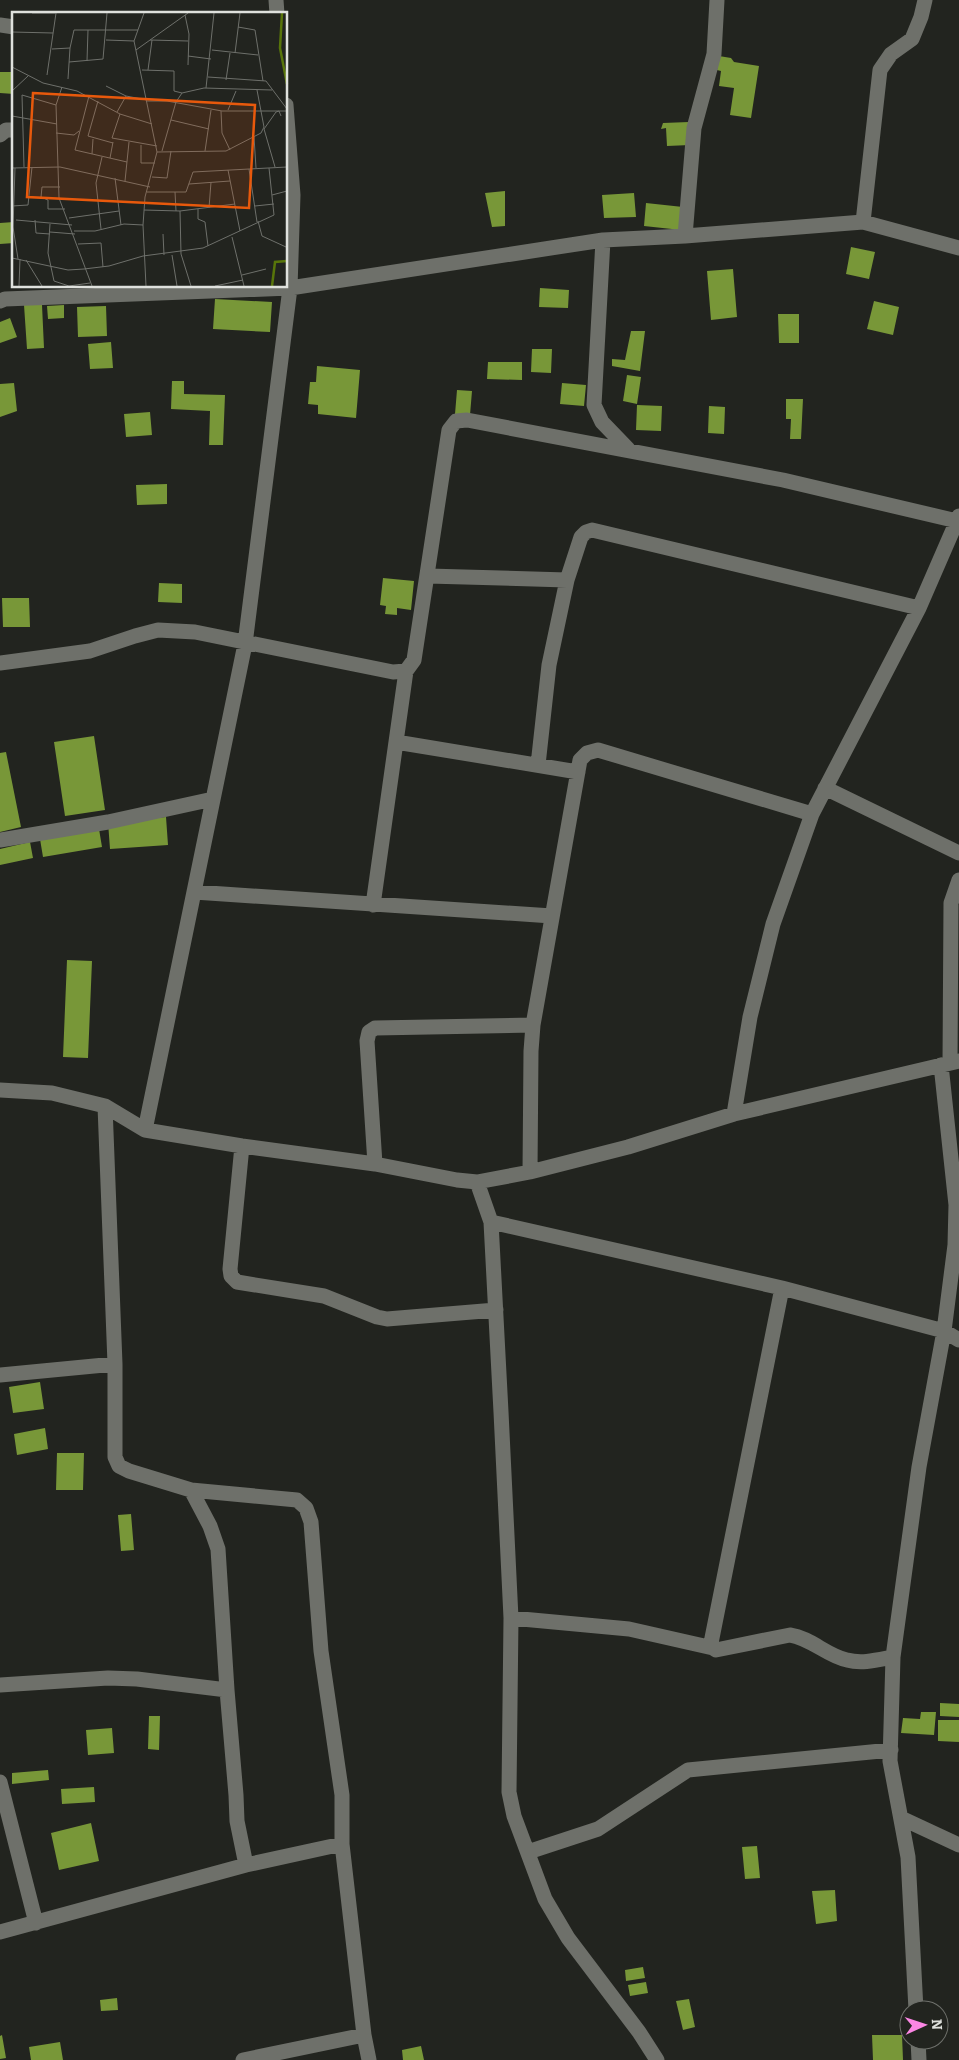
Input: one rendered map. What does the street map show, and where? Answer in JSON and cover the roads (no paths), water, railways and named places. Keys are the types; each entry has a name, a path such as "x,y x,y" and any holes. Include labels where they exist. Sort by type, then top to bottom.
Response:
{"street":[{"path":"685,236 694,128 714,54 717,0"},
{"path":"863,222 880,70 891,54 912,39 926,0"},
{"path":"0,135 6,130 12,130"},
{"path":"145,1130 245,644 290,288 293,195 288,131"},
{"path":"0,301 5,299 109,291 290,288 602,240 685,236 863,222 959,248"},
{"path":"602,240 594,405 602,422 628,449"},
{"path":"372,904 406,671 414,660 450,430 456,421 467,420 628,449 958,518 919,608 812,814 773,924 750,1017 734,1114"},
{"path":"538,765 549,665 567,580 582,537 586,532 592,530 919,608"},
{"path":"428,576 567,580"},
{"path":"0,663 90,651 158,630 195,632 245,644 393,672 406,671"},
{"path":"396,742 578,772"},
{"path":"530,1172 530,1051 533,1025 580,760 587,753 598,750 812,814"},
{"path":"825,788 959,852"},
{"path":"0,840 108,822 213,799"},
{"path":"915,2000 908,1857 890,1761 893,1657 919,1467 944,1331 954,1246 956,1204 950,1063 951,903 959,880"},
{"path":"194,892 552,916"},
{"path":"374,1164 367,1041 369,1032 375,1028 533,1025"},
{"path":"0,1090 52,1093 105,1106 145,1130 242,1146 374,1164 477,1182 530,1172 628,1147 734,1114 950,1063"},
{"path":"105,1106 114,1364 115,1457 119,1466 129,1471 191,1490 297,1500 306,1508 311,1522 320,1651 342,1795 342,1844 364,2035 369,2060"},
{"path":"242,1146 230,1269 231,1276 237,1282 324,1296 382,1318 496,1310"},
{"path":"477,1182 491,1222 496,1310 512,1618 509,1792 514,1816 545,1899 568,1938 639,2032 657,2060"},
{"path":"491,1222 782,1288 944,1331 959,1340"},
{"path":"713,1648 711,1643 782,1288"},
{"path":"0,1375 114,1364"},
{"path":"191,1490 210,1526 218,1549 237,1822 240,1845 246,1865"},
{"path":"512,1618 623,1628 716,1650 790,1635 799,1636 844,1660 860,1662 893,1657"},
{"path":"0,1685 108,1678 137,1679 227,1690"},
{"path":"528,1852 598,1828 688,1770 891,1750"},
{"path":"0,1782 36,1923"},
{"path":"901,1818 959,1845"},
{"path":"0,1932 246,1865 342,1844"},
{"path":"243,2060 364,2035"}]}
